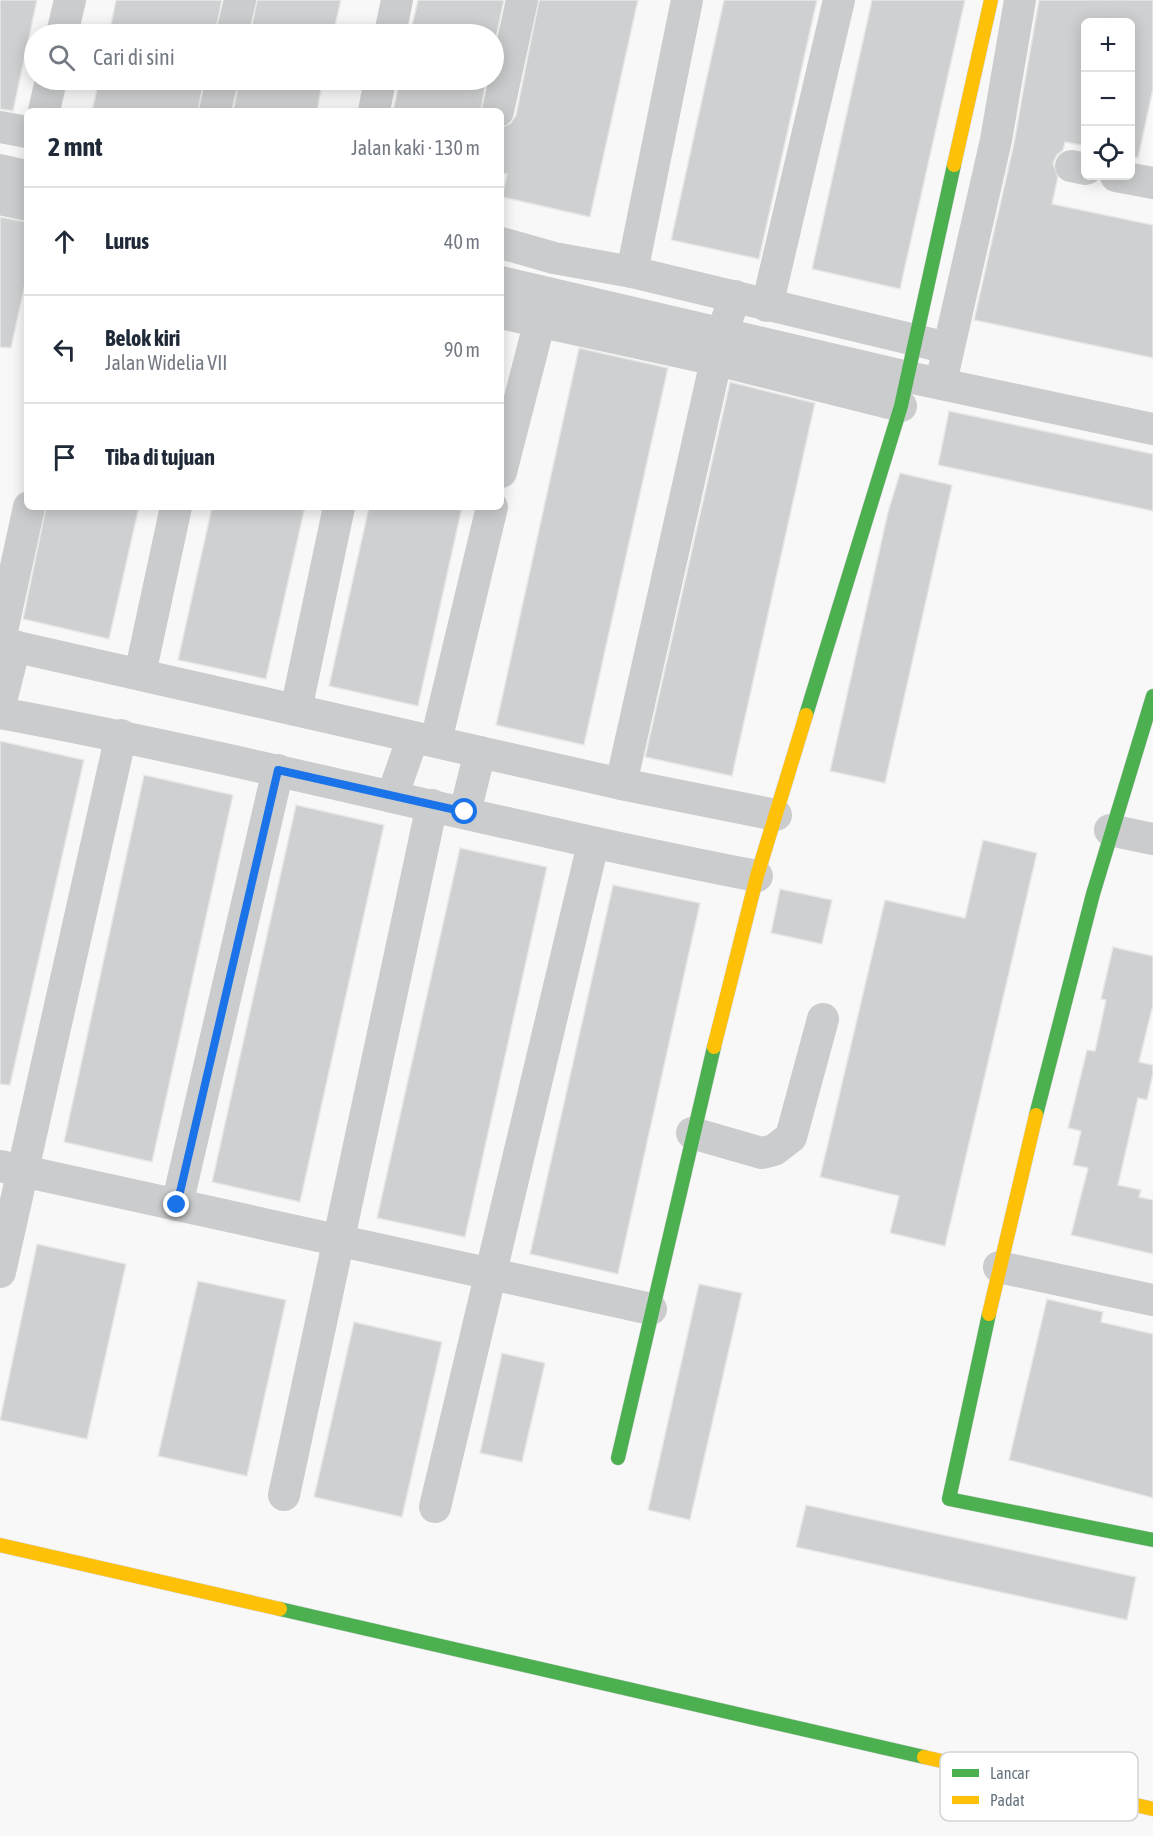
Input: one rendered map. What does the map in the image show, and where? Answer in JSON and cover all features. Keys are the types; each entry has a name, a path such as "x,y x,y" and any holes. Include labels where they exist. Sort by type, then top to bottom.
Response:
{"street":[{"path":"64,24 70,0"},
{"path":"234,24 240,0"},
{"path":"392,24 397,0"},
{"path":"504,83 522,0"},
{"path":"632,272 687,0"},
{"path":"767,306 839,0"},
{"path":"618,1458 692,1133 757,876 904,391 991,0"},
{"path":"941,382 996,140 1020,0"},
{"path":"45,108 49,90"},
{"path":"216,108 220,90"},
{"path":"375,108 378,90"},
{"path":"499,108 503,90"},
{"path":"0,127 24,131"},
{"path":"0,170 24,175"},
{"path":"1135,180 1153,183"},
{"path":"0,199 24,204"},
{"path":"504,244 554,258 632,272 948,348"},
{"path":"504,460 538,322 548,292 554,258"},
{"path":"504,283 548,292 719,347 904,391 941,382 1153,429"},
{"path":"621,784 719,347 735,296"},
{"path":"504,314 538,322 719,347"},
{"path":"0,705 5,643 28,510"},
{"path":"140,674 175,510"},
{"path":"296,710 338,510"},
{"path":"392,797 425,739 491,510"},
{"path":"5,643 621,784 776,815"},
{"path":"1153,696 1110,830 999,1267 949,1498 1153,1540"},
{"path":"0,713 121,735 465,812 593,844 757,876"},
{"path":"0,1272 12,1168 121,735"},
{"path":"465,812 480,752"},
{"path":"177,1205 278,770"},
{"path":"284,1495 432,805"},
{"path":"1110,830 1153,839"},
{"path":"435,1507 593,844"},
{"path":"692,1133 762,1153 774,1150 791,1137 823,1019"},
{"path":"12,1168 339,1242 651,1309"},
{"path":"999,1267 1153,1300"},
{"path":"0,1545 940,1760"},
{"path":"1138,1806 1153,1809"}],"building":[{"path":"0,0 37,0 32,24 24,24 24,60 13,111 0,109"},
{"path":"116,0 222,0 217,24 111,24"},
{"path":"257,0 341,0 335,24 252,24"},
{"path":"418,0 504,0 499,24 412,24"},
{"path":"539,0 638,0 590,217 504,197 507,174 504,174 504,126 511,123 516,115"},
{"path":"724,0 817,0 759,259 671,240"},
{"path":"872,0 965,0 900,289 812,269"},
{"path":"1039,0 1153,0 1153,89 1138,158 1135,157 1135,18 1081,18 1081,145 1065,142 1063,150 1053,163 1058,177 1052,204 1153,225 1153,358 974,320 1014,143"},
{"path":"97,90 202,90 199,108 93,108"},
{"path":"237,90 321,90 318,108 234,108"},
{"path":"398,90 484,90 481,108 394,108"},
{"path":"0,217 24,221 24,289 11,348 0,347"},
{"path":"579,348 668,368 584,745 496,725"},
{"path":"730,382 815,403 732,776 645,757"},
{"path":"949,411 1153,454 1153,511 938,465"},
{"path":"900,473 952,485 885,783 830,771 888,512"},
{"path":"45,510 138,510 109,639 23,619"},
{"path":"211,510 304,510 266,679 178,660"},
{"path":"368,510 461,510 418,706 329,686"},
{"path":"0,741 84,760 10,1085 0,1084"},
{"path":"144,775 233,795 152,1162 64,1142"},
{"path":"296,805 384,825 300,1202 212,1182"},
{"path":"983,840 1037,853 945,1246 890,1233 899,1196 820,1177 885,900 965,918"},
{"path":"460,848 547,867 465,1237 377,1218"},
{"path":"613,885 700,903 618,1274 530,1254"},
{"path":"780,889 832,900 822,944 771,933"},
{"path":"1113,947 1153,956 1153,1005 1139,1062 1153,1065 1153,1074 1147,1100 1138,1098 1118,1185 1141,1190 1139,1197 1153,1200 1153,1254 1071,1235 1088,1168 1073,1165 1081,1131 1068,1128 1087,1050 1095,1051 1106,1000 1101,999"},
{"path":"37,1244 126,1264 87,1439 0,1420"},
{"path":"198,1281 286,1300 247,1476 158,1456"},
{"path":"699,1284 742,1293 690,1520 648,1510"},
{"path":"1047,1299 1103,1312 1101,1322 1153,1334 1153,1498 1009,1460"},
{"path":"354,1322 442,1342 402,1517 314,1497"},
{"path":"502,1353 545,1363 522,1462 480,1453"},
{"path":"806,1505 1136,1577 1127,1620 796,1547"}],"traffic: fast":[{"path":"806,715 901,406 954,165"},
{"path":"1036,1115 1093,894 1153,696"},
{"path":"618,1458 714,1047"},
{"path":"989,1314 949,1499 1153,1540"},
{"path":"280,1609 924,1757"}],"traffic: slow":[{"path":"954,165 991,0"},
{"path":"714,1047 757,876 806,715"},
{"path":"989,1314 1036,1115"},
{"path":"0,1545 280,1609"},
{"path":"924,1757 940,1761"},
{"path":"1138,1806 1153,1809"}],"route":[{"path":"177,1205 278,770 465,812"}]}
